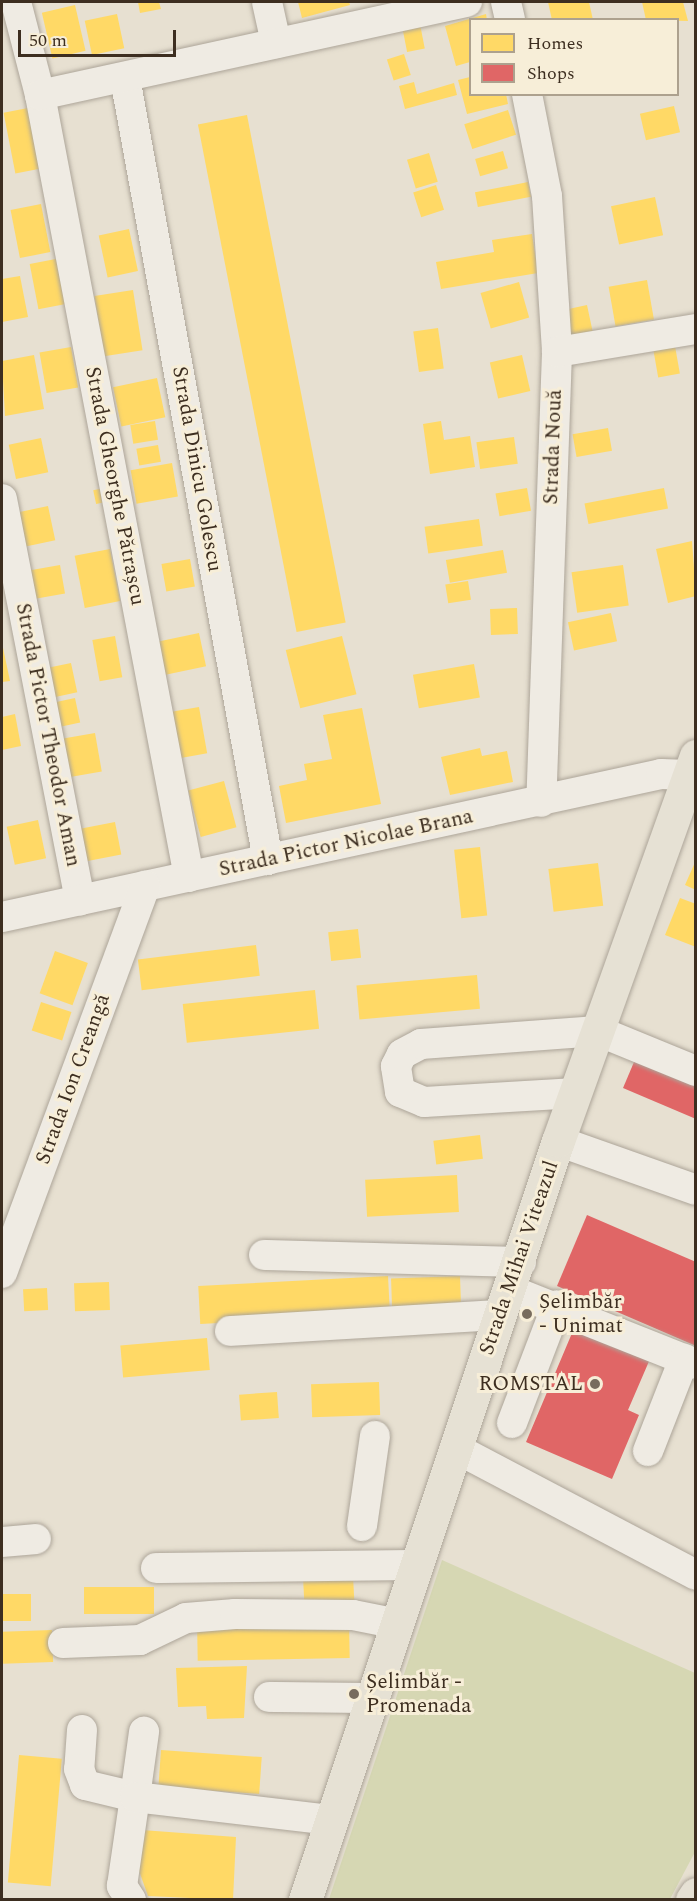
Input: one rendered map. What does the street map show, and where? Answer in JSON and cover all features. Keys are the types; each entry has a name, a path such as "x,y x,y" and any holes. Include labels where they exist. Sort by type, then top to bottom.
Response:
{"main road":[{"name":"Strada Mihai Viteazul","path":"304,1899 558,1141 694,768"},
{"path":"692,1899 696,1894"}],"street":[{"name":"Strada Gheorghe Pătrașcu","path":"16,2 40,95 189,877"},
{"path":"267,2 276,43"},
{"path":"40,95 467,2"},
{"path":"506,2 510,18"},
{"name":"Strada Dinicu Golescu","path":"125,78 268,860"},
{"name":"Strada Nouă","path":"526,96 547,196 557,352 541,802"},
{"path":"557,352 696,329"},
{"name":"Strada Pictor Theodor Aman","path":"2,499 80,901"},
{"name":"Strada Pictor Nicolae Brana","path":"2,917 694,768"},
{"name":"Strada Ion Creangă","path":"2,1273 145,886"},
{"path":"576,1093 424,1102 400,1092 396,1066 402,1054 422,1044 598,1031 696,1071"},
{"path":"558,1141 696,1190"},
{"path":"264,1255 510,1289 557,1305 690,1361 648,1451"},
{"path":"230,1331 510,1289"},
{"path":"512,1424 557,1305"},
{"path":"362,1527 375,1436"},
{"path":"455,1448 696,1575"},
{"path":"2,1542 36,1539"},
{"path":"156,1568 417,1565"},
{"path":"63,1643 140,1640 186,1618 235,1614 353,1616 398,1624"},
{"path":"269,1698 373,1698"},
{"path":"82,1730 79,1768 85,1785 135,1797 332,1820"},
{"path":"130,1899 122,1886 144,1732"}],"green space":[{"path":"442,1560 695,1673 695,1852 670,1899 329,1899"}],"building: Homes":[{"path":"138,2 159,2 161,9 140,13"},
{"path":"298,2 349,2 350,5 302,18"},
{"path":"548,2 589,2 593,18 552,18"},
{"path":"642,2 683,2 688,21 679,21 679,18 646,18"},
{"path":"75,5 86,51 52,58 42,13"},
{"path":"117,14 124,48 92,55 85,21"},
{"path":"486,14 487,18 472,18"},
{"path":"469,19 469,62 456,66 445,26"},
{"path":"420,24 425,49 407,52 402,27"},
{"path":"404,54 411,75 394,80 387,60"},
{"path":"469,77 469,96 506,96 508,104 467,114 458,80"},
{"path":"414,82 417,94 454,83 457,95 405,109 399,86"},
{"path":"674,106 680,132 646,140 640,114"},
{"path":"33,107 45,168 15,174 4,113"},
{"path":"508,110 516,135 472,149 464,124"},
{"path":"247,115 346,623 297,632 198,125"},
{"path":"503,151 508,168 480,176 475,159"},
{"path":"429,153 438,182 416,188 407,160"},
{"path":"528,182 531,197 478,207 475,192"},
{"path":"436,185 444,210 421,217 413,192"},
{"path":"655,197 663,235 619,245 611,206"},
{"path":"41,204 50,252 20,258 11,210"},
{"path":"129,229 138,271 108,278 99,235"},
{"path":"532,234 538,273 441,289 436,262 494,252 492,240"},
{"path":"66,257 75,302 38,309 30,264"},
{"path":"20,276 28,317 2,322 2,279"},
{"path":"647,280 654,319 616,326 609,287"},
{"path":"519,282 529,318 491,329 481,293"},
{"path":"133,290 143,350 104,356 94,296"},
{"path":"587,305 593,333 568,339 562,310"},
{"path":"438,328 444,369 419,372 413,331"},
{"path":"675,346 680,374 658,377 653,350"},
{"path":"71,347 78,387 47,393 39,353"},
{"path":"34,355 44,409 5,416 2,361"},
{"path":"522,355 530,391 498,398 490,362"},
{"path":"157,378 165,417 121,426 113,387"},
{"path":"155,421 158,440 133,444 130,425"},
{"path":"441,421 444,440 470,436 475,467 430,474 423,424"},
{"path":"608,428 612,451 577,457 573,434"},
{"path":"514,437 518,464 480,469 476,442"},
{"path":"41,438 48,472 16,479 9,445"},
{"path":"158,445 161,462 139,466 136,449"},
{"path":"172,463 178,496 137,504 131,470"},
{"path":"104,488 107,502 96,504 93,490"},
{"path":"527,488 531,511 499,516 495,494"},
{"path":"664,488 668,509 588,524 584,503"},
{"path":"48,506 55,540 21,548 14,513"},
{"path":"479,519 483,546 428,553 425,527"},
{"path":"692,541 696,596 668,603 656,549"},
{"path":"110,549 120,601 85,608 75,556"},
{"path":"503,550 507,573 450,583 446,560"},
{"path":"190,559 195,587 166,592 161,564"},
{"path":"60,565 65,594 33,599 28,571"},
{"path":"623,565 629,606 577,613 572,572"},
{"path":"468,581 471,600 448,603 445,585"},
{"path":"517,608 518,634 491,635 490,609"},
{"path":"611,613 617,641 574,651 568,622"},
{"path":"199,633 206,666 162,676 155,642"},
{"path":"115,636 122,677 100,681 92,640"},
{"path":"342,636 357,694 300,708 286,650"},
{"path":"2,643 10,681 2,682"},
{"path":"71,663 77,692 51,698 45,669"},
{"path":"474,664 480,697 419,708 413,675"},
{"path":"75,698 80,722 56,728 51,703"},
{"path":"199,707 207,753 180,758 171,712"},
{"path":"362,708 381,804 286,823 279,786 307,780 304,764 332,759 323,715"},
{"path":"15,714 21,746 2,750 2,717"},
{"path":"95,733 102,771 64,778 58,740"},
{"path":"480,748 482,756 507,751 513,782 450,795 441,757"},
{"path":"224,781 236,827 201,837 188,791"},
{"path":"38,820 46,858 15,865 7,827"},
{"path":"115,822 121,854 80,862 74,830"},
{"path":"480,847 487,916 461,918 454,850"},
{"path":"696,860 696,890 685,885"},
{"path":"598,863 603,906 554,912 548,869"},
{"path":"680,898 696,904 696,947 665,935"},
{"path":"358,929 361,958 331,961 328,932"},
{"path":"256,945 260,976 142,990 138,960"},
{"path":"55,951 88,963 72,1005 40,993"},
{"path":"477,975 480,1009 359,1019 356,986"},
{"path":"315,990 319,1029 187,1043 183,1004"},
{"path":"41,1002 71,1012 62,1040 32,1031"},
{"path":"480,1135 483,1159 436,1165 433,1141"},
{"path":"457,1175 459,1212 367,1217 365,1180"},
{"path":"388,1276 390,1314 200,1324 198,1286"},
{"path":"460,1276 461,1308 392,1310 391,1278"},
{"path":"109,1282 110,1310 75,1311 74,1283"},
{"path":"47,1288 48,1310 24,1311 23,1289"},
{"path":"207,1338 210,1370 123,1377 120,1346"},
{"path":"379,1382 380,1415 312,1417 311,1384"},
{"path":"277,1392 279,1418 241,1421 239,1395"},
{"path":"353,1576 355,1611 305,1614 303,1579"},
{"path":"84,1587 154,1587 154,1614 84,1614"},
{"path":"2,1594 31,1594 31,1621 2,1621"},
{"path":"349,1618 350,1658 198,1661 197,1621"},
{"path":"52,1630 53,1662 3,1664 2,1632"},
{"path":"247,1666 244,1718 207,1719 206,1706 178,1707 176,1668"},
{"path":"161,1750 262,1757 259,1794 158,1787"},
{"path":"19,1755 62,1759 51,1886 8,1883"},
{"path":"142,1830 236,1837 233,1900 148,1896 137,1865"}],"building: Shops":[{"path":"637,1055 696,1080 696,1119 623,1088"},
{"path":"587,1215 696,1262 696,1346 557,1286"},
{"name":"ROMSTAL","path":"575,1326 650,1359 628,1410 639,1415 612,1479 526,1442"}],"place":[{"name":"Șelimbăr - Unimat","path":"527,1314"},
{"name":"ROMSTAL","path":"595,1384"},
{"name":"Șelimbăr - Promenada","path":"354,1694"}]}
